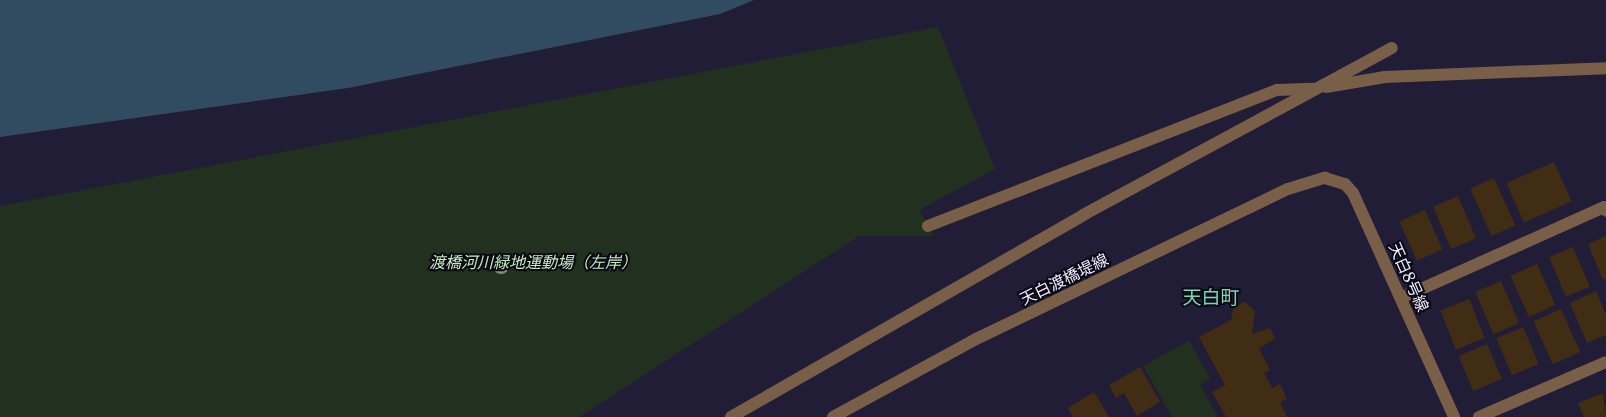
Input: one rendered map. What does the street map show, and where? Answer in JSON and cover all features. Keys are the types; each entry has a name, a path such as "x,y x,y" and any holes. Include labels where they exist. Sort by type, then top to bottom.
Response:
{"street":[{"path":"731,417 1083,215 1392,48"},
{"path":"928,226 1277,90 1314,89 1385,77 1606,68"},
{"name":"天白8号線","path":"1313,179 1335,179 1353,193 1454,417"},
{"name":"天白渡橋堤線","path":"832,417 976,339 1313,179"},
{"path":"1400,298 1604,207 1606,211"},
{"path":"1479,417 1606,362"}],"green space":[{"name":"渡橋河川緑地運動場（左岸）","path":"938,27 995,169 919,210 934,236 859,236 579,417 0,417 0,206"},
{"path":"1189,341 1210,378 1200,385 1218,417 1172,417 1143,366"}],"water":[{"path":"0,0 754,0 720,14 348,88 0,137"}],"building":[{"path":"1554,162 1571,201 1524,222 1506,183"},
{"path":"1494,178 1515,226 1491,236 1470,189"},
{"path":"1458,196 1476,238 1451,249 1433,207"},
{"path":"1425,210 1442,249 1417,261 1399,221"},
{"path":"1606,236 1606,279 1603,280 1588,244"},
{"path":"1573,247 1590,287 1566,297 1549,257"},
{"path":"1537,264 1555,305 1529,317 1511,276"},
{"path":"1501,281 1519,323 1493,334 1475,292"},
{"path":"1596,291 1606,315 1606,335 1587,343 1570,303"},
{"path":"1469,299 1485,338 1456,350 1440,311"},
{"path":"1245,302 1255,311 1252,334 1270,328 1275,339 1259,348 1270,370 1264,373 1272,388 1280,384 1287,399 1280,402 1287,417 1226,417 1212,392 1225,385 1199,337 1231,320 1234,307"},
{"path":"1561,309 1580,352 1553,364 1534,321"},
{"path":"1523,327 1539,364 1512,375 1496,338"},
{"path":"1487,344 1502,379 1473,391 1458,356"},
{"path":"1140,367 1160,402 1137,416 1124,393 1116,398 1109,385"},
{"path":"1094,392 1109,417 1073,417 1068,408"},
{"path":"1603,393 1606,417 1584,417 1578,403"}],"district":[{"name":"天白町","path":"1211,298"}]}
